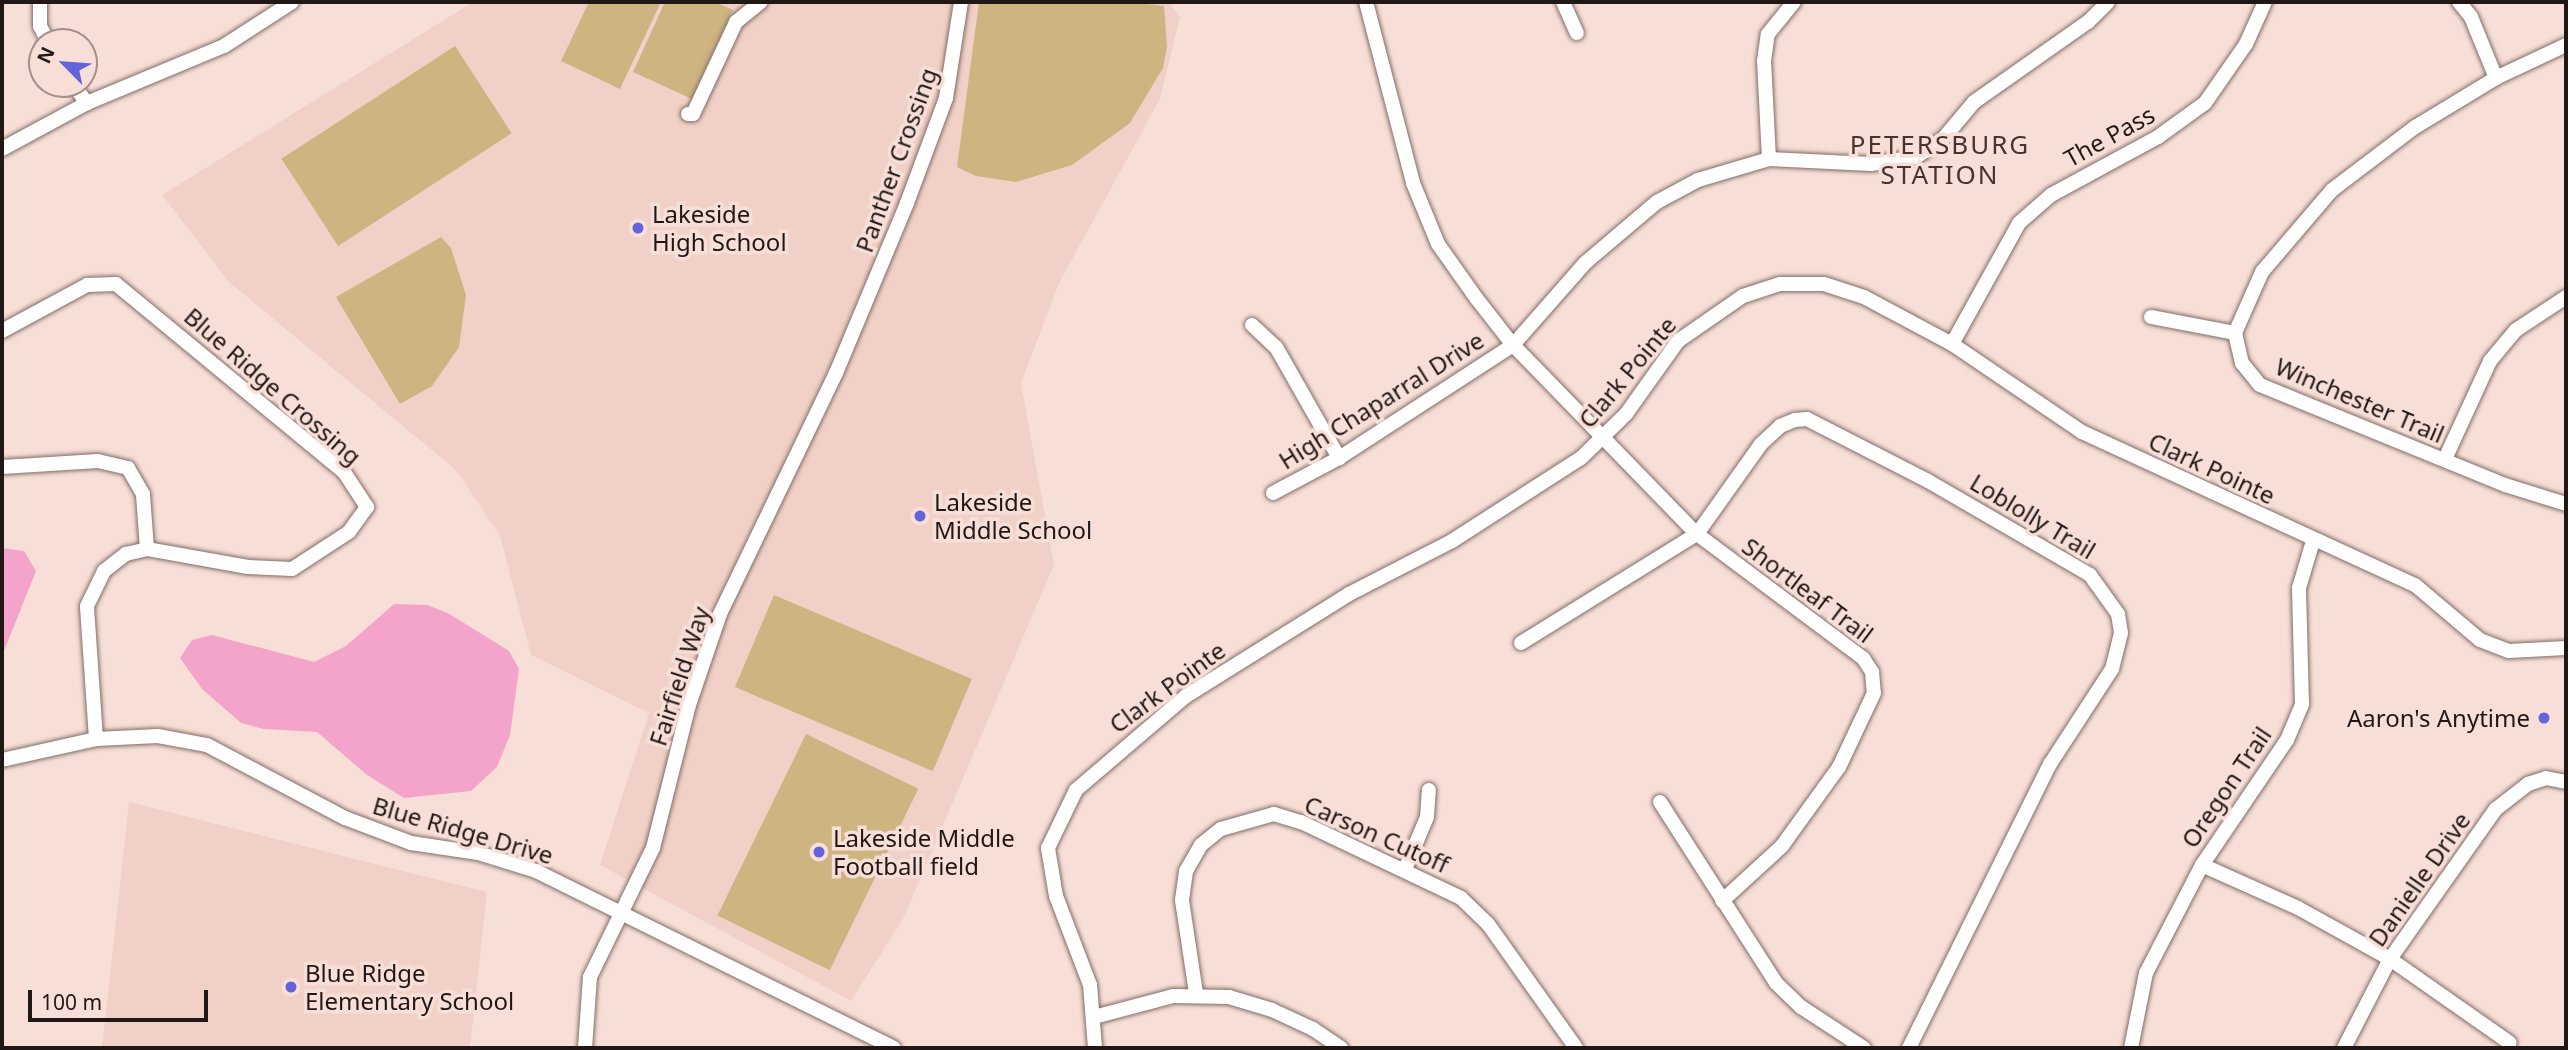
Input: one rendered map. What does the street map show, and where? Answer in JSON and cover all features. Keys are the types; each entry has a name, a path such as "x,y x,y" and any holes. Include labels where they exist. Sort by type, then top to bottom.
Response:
{"street":[{"path":"40,2 41,28"},
{"path":"2,149 87,103 224,46 292,2"},
{"path":"688,114 693,114 736,22 761,2"},
{"name":"Panther Crossing","path":"856,329 946,98 955,64 961,2"},
{"name":"High Chaparral Drive","path":"1366,2 1413,183 1438,244 1513,345 1605,437"},
{"path":"1563,2 1577,33"},
{"path":"1769,159 1765,61 1768,34 1794,2"},
{"name":"High Chaparral Drive","path":"1272,493 1339,458 1513,345 1585,263 1657,202 1698,180 1769,159 1871,164 1916,157 1942,138 1974,102 2088,23 2108,2"},
{"name":"The Pass","path":"1952,344 2019,223 2051,194 2158,137 2205,103 2246,44 2264,2"},
{"path":"2459,2 2471,17 2496,78"},
{"path":"2151,317 2235,333 2262,272 2332,190 2415,127 2496,78 2566,45"},
{"path":"83,98 87,103"},
{"name":"Blue Ridge Crossing","path":"2,331 88,285 116,284 344,472 367,507 349,532 292,569 247,567 147,549"},
{"name":"Clark Pointe","path":"1095,1048 1090,985 1051,875 1048,848 1076,790 1186,695 1349,594 1452,541 1548,481 1605,437 1678,341 1732,302 1780,284 1824,285 1864,297 1952,344 2082,432 2313,541 2415,585 2480,640 2509,651 2566,648"},
{"path":"2445,459 2490,361 2516,330 2566,297"},
{"path":"1251,325 1276,347 1339,458"},
{"name":"Fairfield Way","path":"585,1048 590,977 653,848 689,705 720,614 856,329"},
{"name":"Winchester Trail","path":"2235,333 2242,363 2260,385 2566,505"},
{"name":"Loblolly Trail","path":"1521,643 1697,534 1761,444 1780,426 1807,419 1928,481 2090,575 2118,614 2121,634 2112,669 2050,764 1909,1048"},
{"name":"Shortleaf Trail","path":"1605,437 1697,534 1863,658 1871,671 1874,693 1861,725 1810,809 1782,846 1722,901"},
{"path":"2,467 98,461 128,468 143,494 147,549 126,554 104,571 87,606 96,739"},
{"name":"Oregon Trail","path":"2131,1048 2146,973 2202,865 2287,740 2302,704 2299,588 2313,541"},
{"name":"Blue Ridge Drive","path":"2,760 96,739 158,736 207,745 345,818 411,843 478,853 536,871 894,1048"},
{"name":"Danielle Drive","path":"2344,1048 2390,959 2496,809 2528,784 2546,778 2566,782"},
{"path":"1405,869 1427,817 1429,790"},
{"path":"1660,802 1776,983 1801,1007 1864,1048"},
{"name":"Carson Cutoff","path":"1196,993 1182,900 1186,871 1201,845 1221,829 1274,814 1405,869 1461,898 1488,924 1576,1048"},
{"path":"2202,865 2298,908 2390,959 2510,1043"},
{"path":"1094,1017 1196,993 1272,1010 1313,1029 1341,1048"}],"shaded area":[{"path":"473,2 1168,2 1180,16 1160,99 1059,283 1021,383 1054,565 903,919 851,1001 600,865 649,713 531,655 500,536 457,471 229,282 162,195"},
{"path":"589,2 661,2 620,89 561,61"},
{"path":"665,2 715,2 733,10 692,99 633,72"},
{"path":"979,2 1131,2 1164,6 1167,47 1163,68 1130,123 1072,165 1016,182 976,176 957,167"},
{"path":"455,46 512,133 338,246 281,159"},
{"path":"441,237 451,248 466,295 459,347 432,386 400,404 336,297"},
{"path":"2,548 24,551 36,571 2,656"},
{"path":"774,595 972,679 933,771 735,687"},
{"path":"394,604 427,605 448,613 509,651 519,669 510,735 497,767 471,791 404,798 367,775 317,732 263,729 241,723 202,689 180,658 192,640 212,635 314,662 346,646"},
{"name":"Lakeside Middle Football field","path":"806,734 918,789 830,970 717,916"},
{"path":"129,802 487,892 470,1048 102,1048"}],"place":[{"name":"Lakeside High School","path":"638,228"},
{"name":"Lakeside Middle School","path":"920,516"},
{"name":"Aaron's Anytime","path":"2544,718"},
{"name":"Lakeside Middle Football field","path":"819,852"},
{"name":"Blue Ridge Elementary School","path":"291,987"}],"district":[{"name":"PETERSBURG STATION","path":"1940,160"}]}
